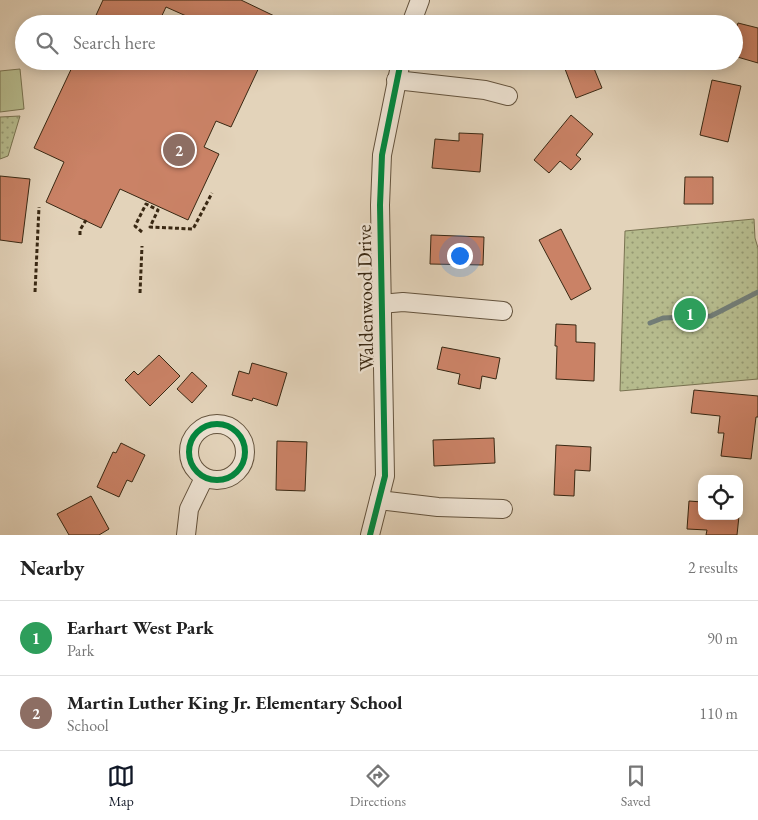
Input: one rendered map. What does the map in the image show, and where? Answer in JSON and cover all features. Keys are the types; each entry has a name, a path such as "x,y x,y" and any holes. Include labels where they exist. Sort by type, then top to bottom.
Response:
{"street":[{"path":"414,15 420,0"},
{"name":"Waldenwood Drive","path":"370,535 384,476 380,205 382,155 399,70"},
{"path":"396,80 484,90 508,96"},
{"name":"Waldenwood Drive","path":"382,304 403,302 503,310"},
{"path":"186,535 189,509 204,478"},
{"path":"378,500 438,507 503,509"}],"path":[{"path":"142,232 134,226 146,204 158,210 150,227 193,229 212,193"},
{"path":"35,292 39,207"},
{"path":"80,235 80,230 86,220"},
{"path":"140,293 142,246"}],"green space":[{"path":"20,70 24,109 0,112 0,71"},
{"path":"20,116 8,156 0,159 0,117"},
{"path":"754,219 755,238 758,248 758,379 620,391 625,231"}],"building":[{"path":"103,0 241,0 272,15 184,15 166,7 162,15 96,15"},
{"path":"743,24 758,28 758,63 743,59"},
{"path":"71,70 258,70 231,127 216,121 204,147 219,154 188,220 120,189 101,228 46,202 64,162 34,148"},
{"path":"565,70 595,70 602,88 576,98"},
{"path":"712,80 741,86 728,142 700,135"},
{"path":"571,115 593,134 576,155 581,159 571,170 560,161 549,173 534,160"},
{"path":"459,133 483,134 480,172 432,168 435,139 459,141"},
{"path":"0,176 30,179 22,243 0,240"},
{"path":"685,177 713,177 713,204 684,204"},
{"path":"561,229 591,289 571,300 539,240"},
{"path":"431,235 484,237 483,265 430,264"},
{"path":"556,324 576,325 576,342 595,343 594,381 556,379"},
{"path":"442,347 500,358 496,379 482,376 480,389 458,384 460,374 437,369"},
{"path":"159,355 180,376 150,406 125,380 134,371 138,375"},
{"path":"252,363 287,373 277,406 253,398 252,401 232,395 239,371 249,374"},
{"path":"192,372 207,386 192,403 177,389"},
{"path":"694,390 758,396 758,417 756,417 751,459 721,456 724,433 718,433 720,416 691,413"},
{"path":"494,438 495,463 434,466 433,440"},
{"path":"277,441 307,442 305,491 276,490"},
{"path":"121,443 145,455 132,482 127,480 119,497 97,487 113,452 116,453"},
{"path":"556,445 591,447 590,471 575,470 574,496 554,495"},
{"path":"91,496 109,529 99,535 69,535 57,514"},
{"path":"689,501 698,502 698,520 739,520 737,535 706,535 707,530 687,529"}],"waterway":[{"path":"650,323 663,318 711,316 758,292"}],"cycle path":[{"path":"370,535 385,476 380,205 382,155 399,70"},
{"path":"217,424 228,426 237,432 243,441 245,452 243,463 237,472 228,478 217,480 206,478 197,472 191,463 189,452 191,441 197,432 206,426 217,424"}],"place":[{"name":"Martin Luther King Jr. Elementary School","path":"179,150"},
{"name":"Earhart West Park","path":"690,314"}]}
